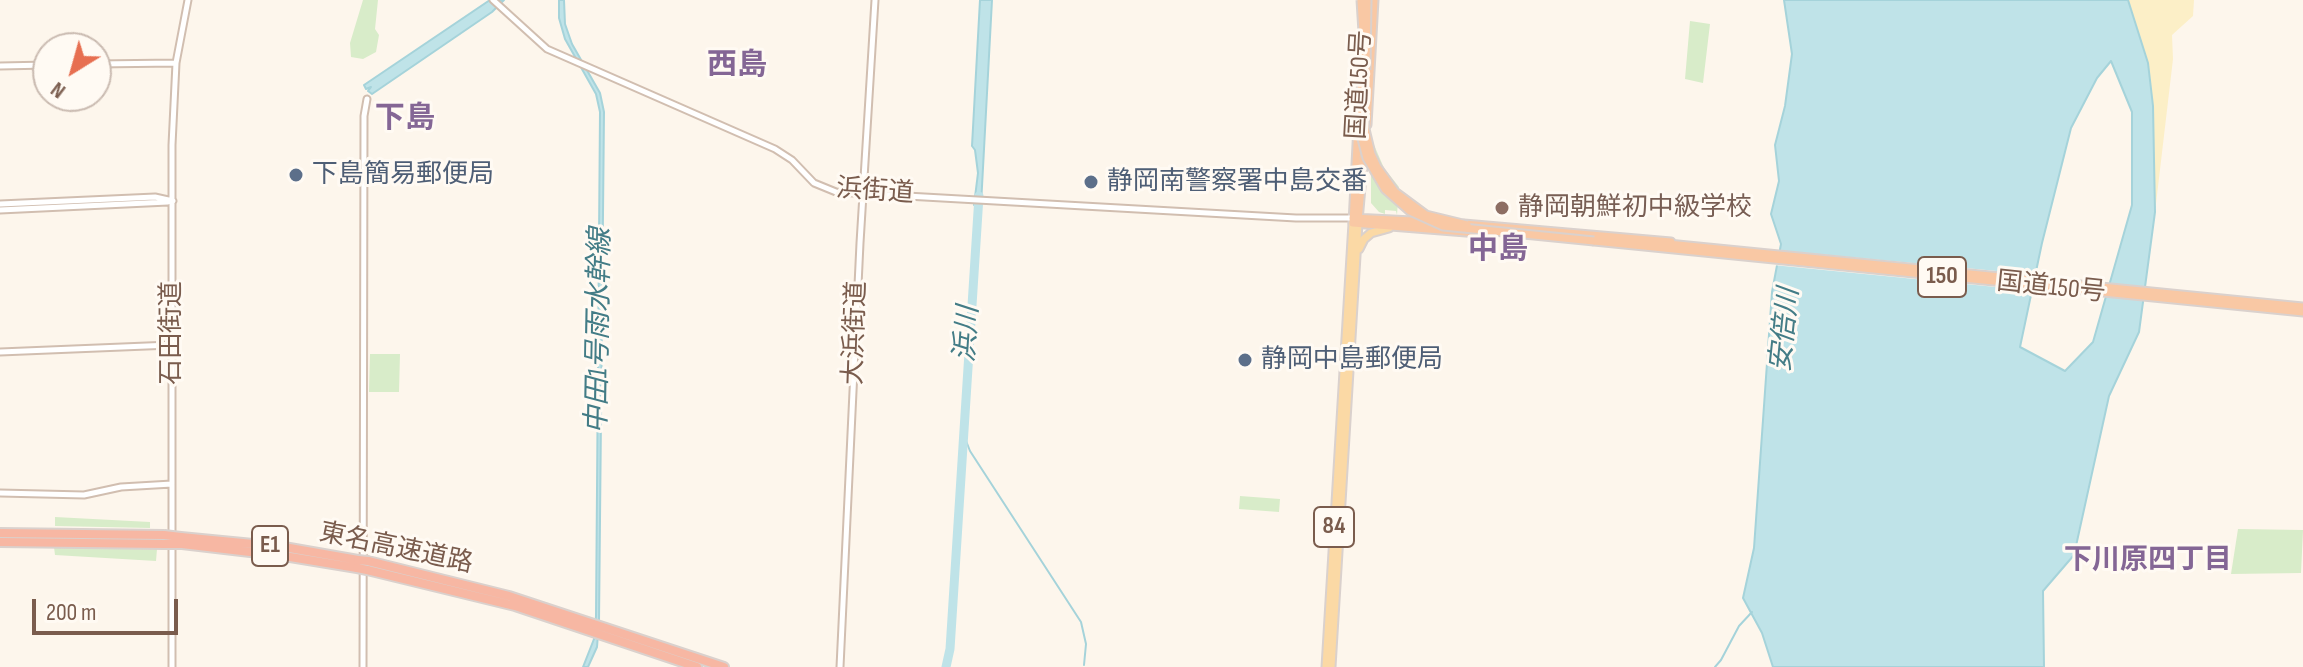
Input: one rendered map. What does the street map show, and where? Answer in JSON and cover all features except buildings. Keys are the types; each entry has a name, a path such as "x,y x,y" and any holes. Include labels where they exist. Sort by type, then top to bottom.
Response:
{"highway":[{"name":"国道150号","path":"1356,220 1365,0"},
{"name":"国道150号","path":"1365,0 1369,32 1365,129 1377,167 1395,192 1420,211 1445,221 1594,239 2303,309"},
{"name":"国道150号","path":"1356,220 1369,96 1374,0"},
{"name":"国道150号","path":"1362,177 1364,211 1369,216 1384,219"},
{"name":"国道150号","path":"1356,220 1384,219 1626,237 1704,250"},
{"name":"国道150号","path":"1356,220 1431,229 1704,250"},
{"name":"東名高速道路","path":"0,533 164,540"},
{"name":"東名高速道路","path":"0,542 182,540 284,547 470,589 670,653 724,667"},
{"name":"東名高速道路","path":"670,653 697,667"}],"main road":[{"name":"84","path":"1328,667 1357,258 1356,220"},
{"name":"84","path":"1328,667 1356,220"},
{"path":"1357,258 1364,239 1375,231 1431,229"}],"street":[{"name":"石田街道","path":"172,667 172,145 176,63 188,0"},
{"name":"浜街道","path":"493,0 536,41 570,60 775,149 792,160 820,187 836,192 1356,220"},
{"name":"大浜街道","path":"840,667 875,0"},
{"path":"112,64 176,63"},
{"path":"0,66 32,65"},
{"path":"363,667 364,116 367,99"},
{"path":"0,204 155,197 173,201"},
{"path":"0,210 155,205 173,201"},
{"path":"0,352 171,345"},
{"path":"0,493 84,495 121,487 172,484"}],"green space":[{"path":"363,0 378,0 375,29 379,35 376,52 363,59 351,57 350,43"},
{"path":"1690,21 1710,24 1703,83 1685,79"},
{"path":"1371,138 1384,168 1399,187 1397,215 1396,211 1379,212 1371,203"},
{"path":"370,354 400,354 399,392 369,392"},
{"path":"1240,496 1280,499 1279,512 1239,509"},
{"path":"55,517 150,522 150,528 55,526"},
{"path":"2238,529 2303,530 2301,573 2231,574"},
{"path":"54,547 157,549 156,561 55,555"}],"sand":[{"path":"2128,0 2194,0 2193,16 2172,35 2173,59 2155,212 2153,106 2148,63"}],"water":[{"path":"490,0 504,0 492,12 372,94 368,91 371,87 366,89 364,85"},
{"name":"中田1号雨水幹線","path":"559,0 564,0 565,24 572,44 600,93 604,112 599,621 597,647 588,667 583,667 594,639 596,616 600,112 596,94 565,39 559,18"},
{"path":"980,0 992,0 981,205 974,205 978,173 972,146"},
{"name":"安倍川","path":"1784,0 2128,0 2148,63 2153,106 2155,212 2139,332 2109,396 2074,555 2043,591 2044,667 1773,667 1762,633 1743,598 1754,548 1772,292 1781,244 1771,214 1779,181 1775,145 1785,106 1792,54","holes":["2111,61 2132,112 2132,205 2093,342 2065,371 2020,347 2071,128 2097,78"]}],"pier":[{"path":"1776,250 2039,275 2036,291 1773,265"}],"waterway":[{"name":"浜川","path":"946,667 950,649 979,196"},
{"path":"963,433 970,451 1081,622 1086,644 1084,665"},
{"path":"1715,667 1739,626 1752,612"}],"place":[{"name":"下島簡易郵便局","path":"296,175"},
{"name":"静岡南警察署中島交番","path":"1091,182"},
{"name":"静岡朝鮮初中級学校","path":"1502,208"},
{"name":"静岡中島郵便局","path":"1245,360"}],"district":[{"name":"西島","path":"737,66"},
{"name":"下島","path":"405,119"},
{"name":"中島","path":"1498,250"},
{"name":"下川原四丁目","path":"2148,561"}]}
